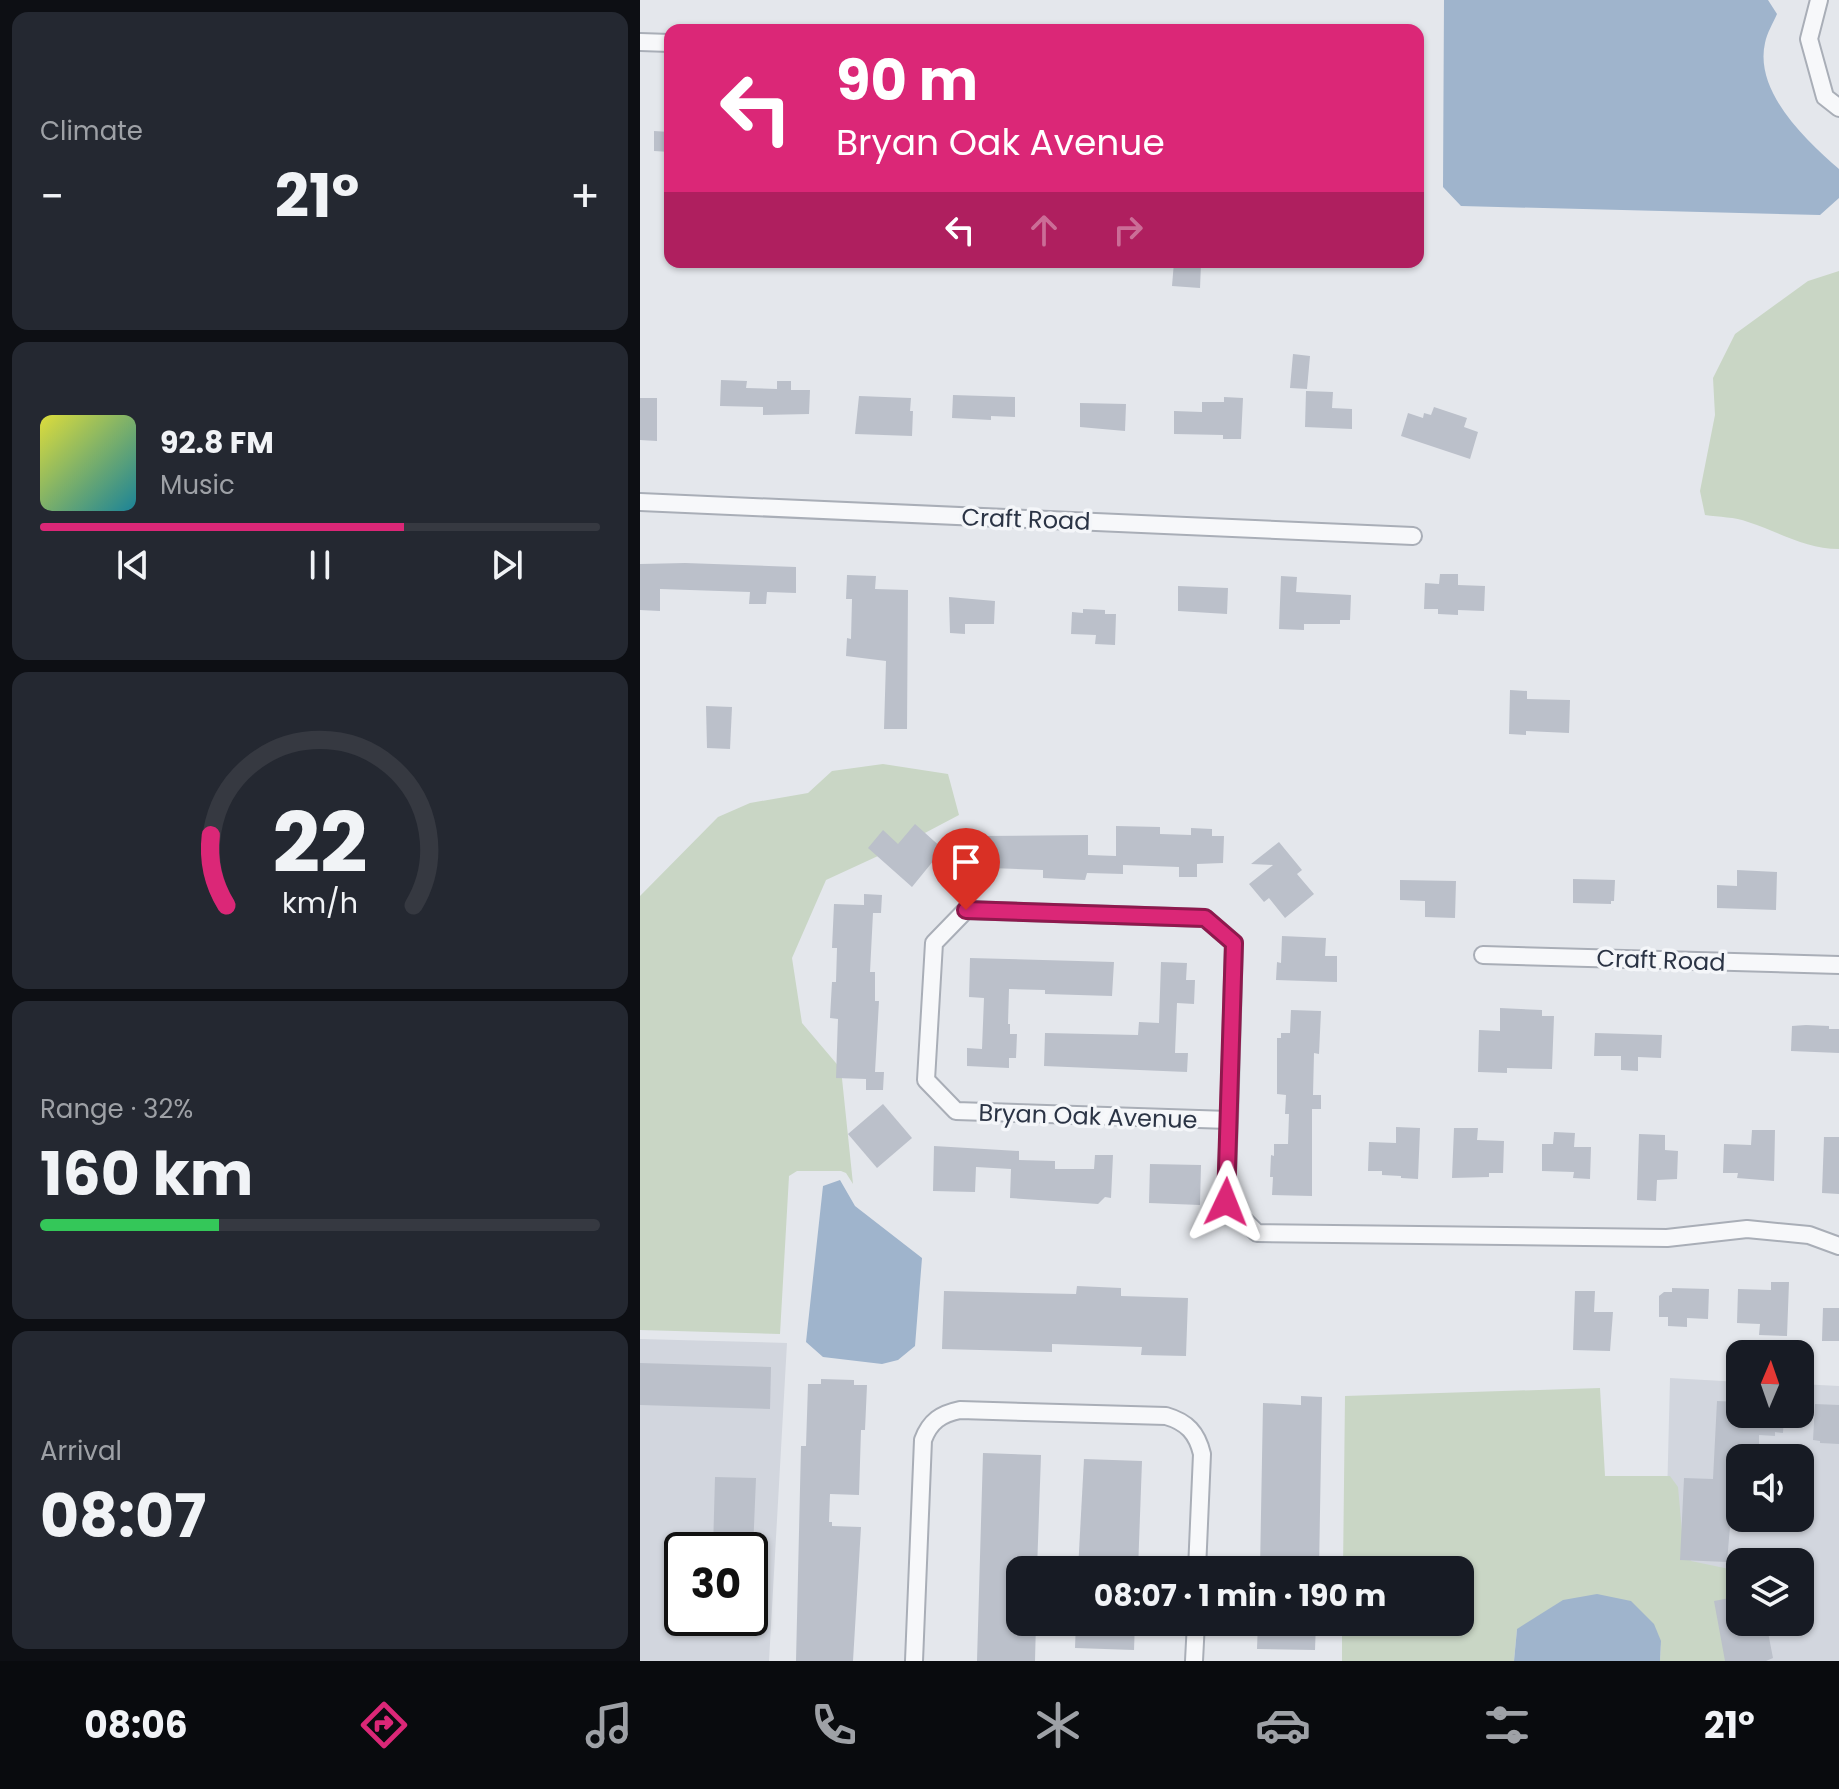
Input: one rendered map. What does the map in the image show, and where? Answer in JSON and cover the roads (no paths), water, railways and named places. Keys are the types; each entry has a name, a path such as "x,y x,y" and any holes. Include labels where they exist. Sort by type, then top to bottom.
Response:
{"street":[{"path":"1819,0 1809,39 1825,97 1839,108"},
{"path":"640,42 664,43"},
{"name":"Craft Road","path":"640,502 1413,536"},
{"name":"Bryan Oak Avenue","path":"1229,1120 956,1111 926,1080 934,943 966,910 1205,918 1234,943 1229,1120 1226,1202 1257,1233 1667,1238 1747,1229 1809,1235 1839,1246"},
{"name":"Craft Road","path":"1483,955 1839,965"},
{"path":"914,1661 923,1440 927,1428 946,1413 960,1410 1166,1416 1180,1420 1198,1440 1202,1454 1198,1556"},
{"path":"1194,1661 1195,1636"}],"water":[{"path":"1444,0 1768,0 1777,14 1765,43 1767,79 1775,97 1798,129 1839,169 1839,198 1820,215 1461,206 1443,187"},
{"path":"840,1180 855,1206 922,1258 915,1346 898,1360 882,1364 823,1357 806,1342 823,1186"},
{"path":"1597,1594 1631,1601 1654,1624 1661,1641 1660,1661 1514,1661 1517,1629 1563,1600"}]}
